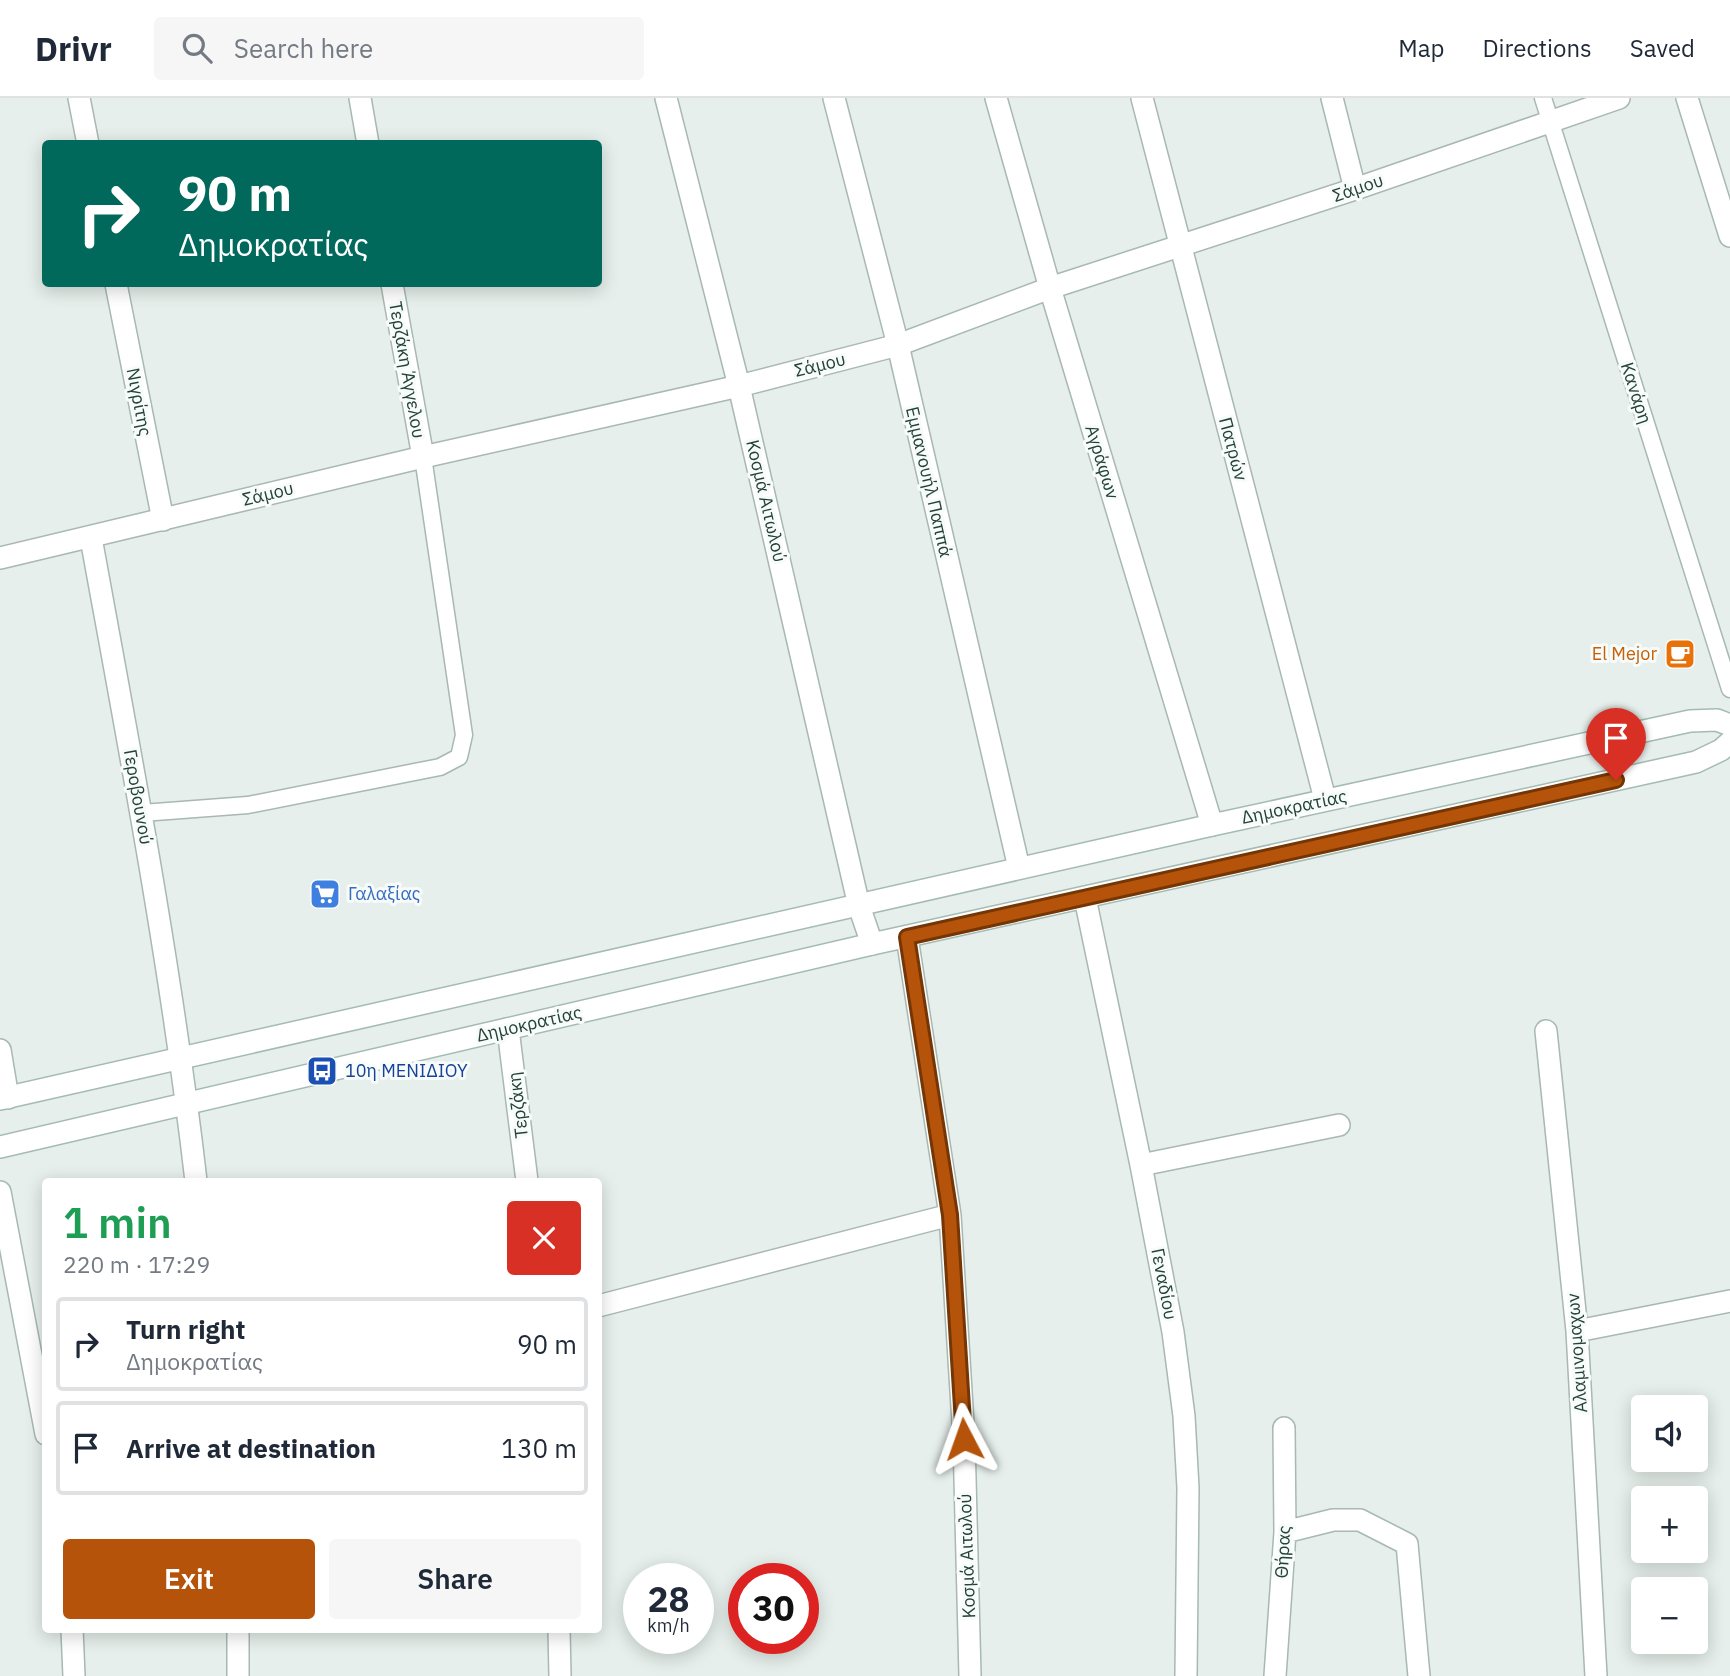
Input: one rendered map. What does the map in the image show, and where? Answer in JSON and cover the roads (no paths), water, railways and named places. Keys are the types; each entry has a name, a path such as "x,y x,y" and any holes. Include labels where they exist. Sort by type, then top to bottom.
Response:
{"street":[{"path":"79,98 87,140"},
{"path":"360,98 367,140"},
{"name":"Κοσμά Αιτωλού","path":"666,98 739,386 859,906"},
{"name":"Εμμανουήλ Παππά","path":"834,98 898,345 1018,868"},
{"name":"Αγράφων","path":"996,98 1050,288 1212,825"},
{"name":"Πατρών","path":"1142,98 1325,799"},
{"path":"1332,98 1355,189"},
{"name":"Σάμου","path":"0,558 423,457 739,386 898,345 1050,288 1355,189 1619,98"},
{"path":"1687,98 1730,236"},
{"name":"Νιγρίτης","path":"117,287 163,520"},
{"name":"Τερζάκη Άγγελου","path":"393,287 423,457"},
{"name":"Γεροβουνού","path":"91,538 142,813 181,1057"},
{"name":"Δημοκρατίας","path":"4,1099 1325,799 1690,721 1717,720 1730,725"},
{"name":"Δημοκρατίας","path":"0,1147 872,944 1696,762 1721,750 1730,742"},
{"name":"Γεναδίου","path":"1085,898 1173,1332 1184,1416 1188,1489 1186,1676"},
{"path":"859,906 872,944"},
{"name":"Κοσμά Αιτωλού","path":"907,937 950,1215 964,1439 970,1676"},
{"name":"Τερζάκη","path":"509,1029 527,1178"},
{"name":"Αλαμινομαχων","path":"1546,1031 1577,1331 1596,1676"},
{"path":"0,1050 4,1099"},
{"path":"181,1057 196,1178"},
{"path":"1141,1165 1339,1125"},
{"path":"0,1192 42,1413"},
{"path":"602,1305 950,1215"},
{"path":"1577,1331 1730,1301"},
{"name":"Θήρας","path":"1275,1676 1285,1532 1284,1428"},
{"path":"1285,1532 1333,1520 1360,1520 1407,1544 1419,1676"},
{"path":"72,1633 74,1676"},
{"path":"238,1633 238,1676"},
{"path":"559,1633 560,1676"}],"lane":[{"name":"Κανάρη","path":"1543,98 1730,689"},
{"path":"142,813 248,805 440,767 459,757 464,735 423,457"}],"place":[{"name":"El Mejor","path":"1680,654"},
{"name":"Γαλαξίας","path":"325,894"},
{"name":"10η ΜΕΝΙΔΙΟΥ","path":"322,1071"}]}
